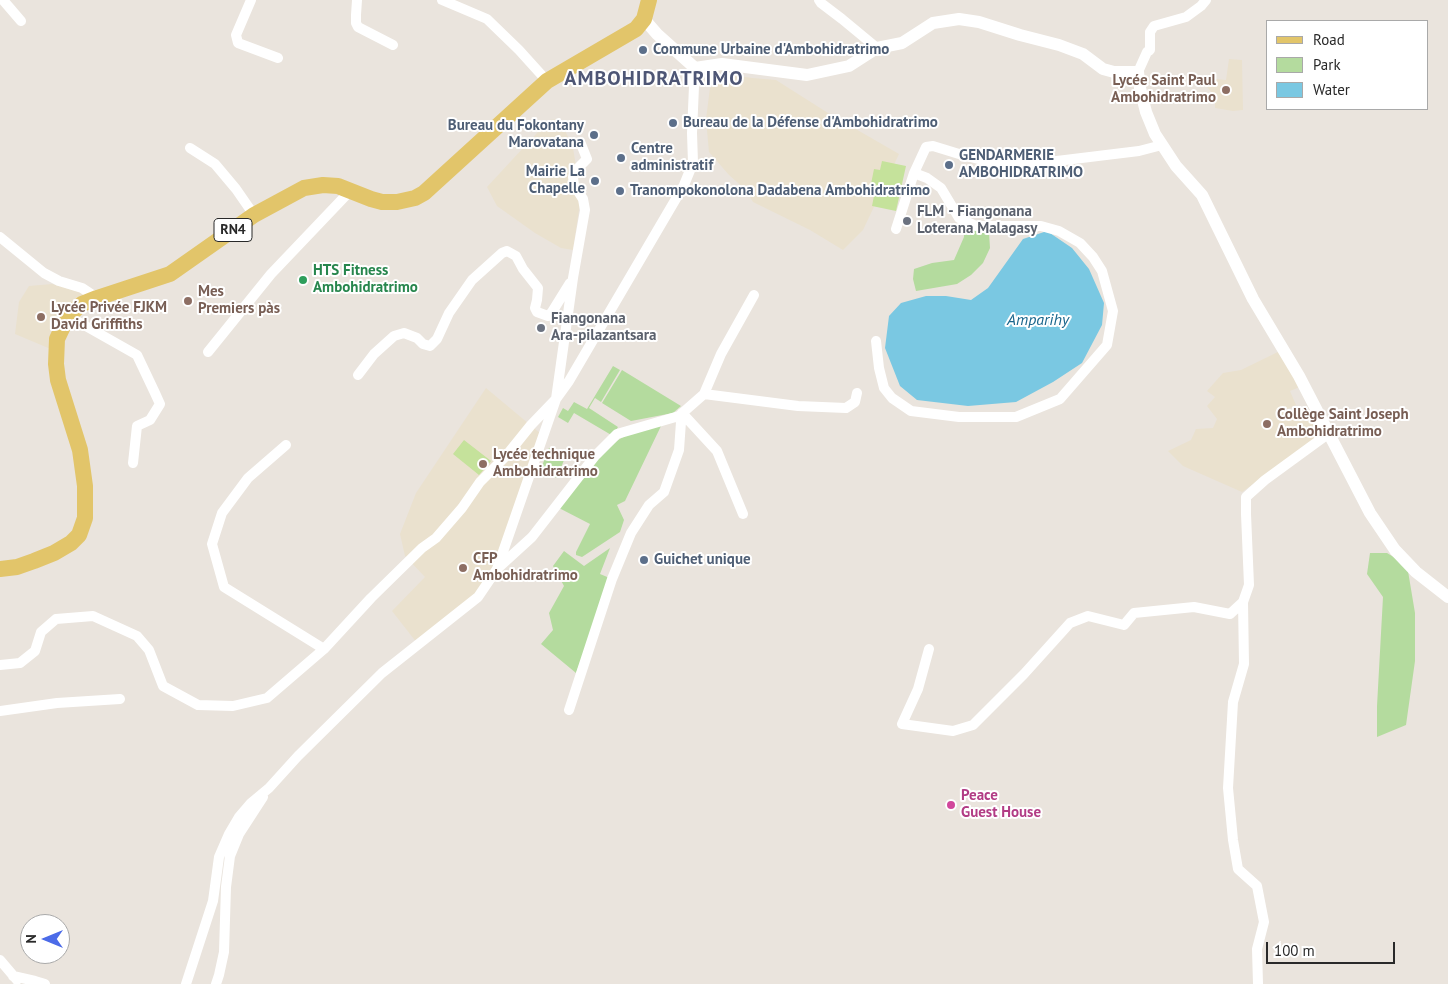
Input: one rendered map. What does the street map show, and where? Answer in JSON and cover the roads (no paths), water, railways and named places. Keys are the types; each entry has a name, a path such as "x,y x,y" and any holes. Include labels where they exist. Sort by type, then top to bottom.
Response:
{"main road":[{"name":"RN4","path":"0,568 17,567 54,553 71,543 79,536 85,518 85,486 80,450 58,380 56,364 57,339 68,316 82,304 170,274 254,215 304,188 323,185 338,186 382,202 397,202 415,198 547,81 644,14"}],"street":[{"path":"3,0 21,21"},
{"path":"251,0 236,35 238,42 278,58"},
{"path":"357,0 356,23 358,27 394,45"},
{"path":"442,0 487,20 519,50 547,81"},
{"path":"819,0 820,3 877,48"},
{"path":"1206,0 1186,17 1154,26 1150,32 1150,50 1147,52 1138,72 1146,112 1155,134 1176,166 1202,194 1253,299 1299,376 1370,513 1395,550 1416,572 1446,594"},
{"path":"644,14 657,34 696,68 722,64 807,75 849,66 877,48 902,42 933,23 959,19 979,22 1060,45 1083,54 1103,69 1114,72 1138,72"},
{"path":"0,666 20,663 35,651 41,632 56,619 93,616 137,636 148,650 163,686 198,705 233,706 266,698 324,649 371,598 422,548 436,538 462,508 480,482 506,456 531,425 556,399 569,381 684,185 694,163 692,133 693,81 696,68"},
{"path":"186,984 214,901 219,857 239,817 382,673 478,597 497,569 556,399 573,278 585,210 583,199 574,185 573,177 576,170 587,159 582,144"},
{"path":"896,230 914,173 926,147 933,146 982,160 1024,165 1139,152 1162,145"},
{"path":"190,148 215,164 254,215"},
{"path":"876,341 879,368 884,388 892,398 911,411 959,416 1016,416 1060,399 1107,345 1113,311 1102,271 1093,257 1080,243 1059,230 1041,226 976,226 959,218 941,188 914,173"},
{"path":"208,352 271,274 351,190"},
{"path":"0,237 44,274 82,288 97,298"},
{"path":"358,375 374,354 394,336 404,333 430,346 437,339 449,313 472,280 502,253 507,251 516,256 523,269 538,288 534,308 536,312 541,314 548,316 552,312 573,278"},
{"path":"497,569 532,537 595,456 617,434 681,414 704,394 721,354 754,295"},
{"path":"68,316 137,355 160,404 150,420 137,426 133,463"},
{"path":"704,394 789,405 846,408 855,402 858,393"},
{"path":"681,414 716,451 742,514"},
{"path":"569,710 612,579 631,532 649,506 664,492 679,450 681,414"},
{"path":"1258,984 1257,949 1264,922 1257,886 1238,868 1228,788 1233,702 1244,664 1244,602 1249,585 1246,496 1328,434"},
{"path":"286,445 248,478 222,513 212,544 224,587 324,649"},
{"path":"928,650 918,689 902,724 953,731 973,725 1024,674 1070,623 1088,616 1124,625 1134,613 1194,607 1230,614 1244,602"},
{"path":"0,710 56,703 120,700"},
{"path":"216,984 224,952 226,887 230,856 239,834 268,788"},
{"path":"0,960 21,984"},
{"path":"13,976 45,984"}],"water":[{"name":"Amparihy","path":"1047,231 1072,248 1089,269 1104,303 1102,325 1082,363 1053,382 1016,402 968,406 917,400 900,386 885,348 889,316 901,303 926,296 946,296 971,300 988,288 1023,239"}],"place":[{"name":"Commune Urbaine d'Ambohidratrimo","path":"643,50"},
{"name":"Lycée Saint Paul Ambohidratrimo","path":"1226,90"},
{"name":"Bureau de la Défense d'Ambohidratrimo","path":"673,123"},
{"name":"Bureau du Fokontany Marovatana","path":"594,135"},
{"name":"Centre administratif","path":"621,158"},
{"name":"GENDARMERIE AMBOHIDRATRIMO","path":"949,165"},
{"name":"Mairie La Chapelle","path":"595,181"},
{"name":"Tranompokonolona Dadabena Ambohidratrimo","path":"620,191"},
{"name":"FLM - Fiangonana Loterana Malagasy","path":"907,221"},
{"name":"HTS Fitness Ambohidratrimo","path":"303,280"},
{"name":"Mes Premiers pàs","path":"188,301"},
{"name":"Lycée Privée FJKM David Griffiths","path":"41,317"},
{"name":"Fiangonana Ara-pilazantsara","path":"541,328"},
{"name":"Collège Saint Joseph Ambohidratrimo","path":"1267,424"},
{"name":"Lycée technique Ambohidratrimo","path":"483,464"},
{"name":"Guichet unique","path":"644,560"},
{"name":"CFP Ambohidratrimo","path":"463,568"},
{"name":"Peace Guest House","path":"951,805"}],"district":[{"name":"AMBOHIDRATRIMO","path":"654,79"}]}
